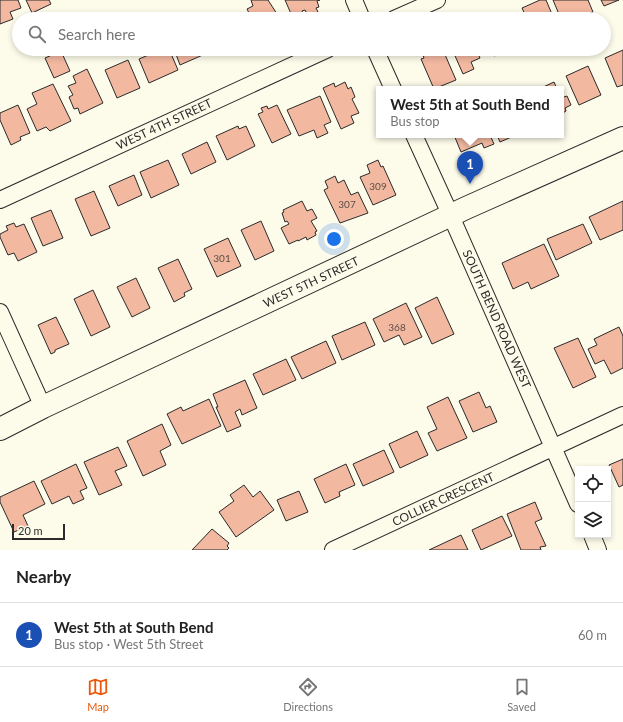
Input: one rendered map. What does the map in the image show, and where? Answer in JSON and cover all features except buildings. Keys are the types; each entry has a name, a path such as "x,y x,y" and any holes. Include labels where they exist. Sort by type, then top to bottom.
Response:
{"main road":[{"name":"WEST 5TH STREET","path":"0,428 451,216 623,138"}],"street":[{"path":"354,0 359,12"},
{"path":"410,12 438,0"},
{"name":"WEST 4TH STREET","path":"0,200 313,56"},
{"path":"378,56 392,86"},
{"name":"SOUTH BEND ROAD WEST","path":"415,138 577,502"},
{"path":"0,312 43,407"},
{"name":"COLLIER CRESCENT","path":"333,550 623,414"},
{"path":"593,538 598,550"}],"place":[{"name":"West 5th at South Bend","path":"470,184"}]}
